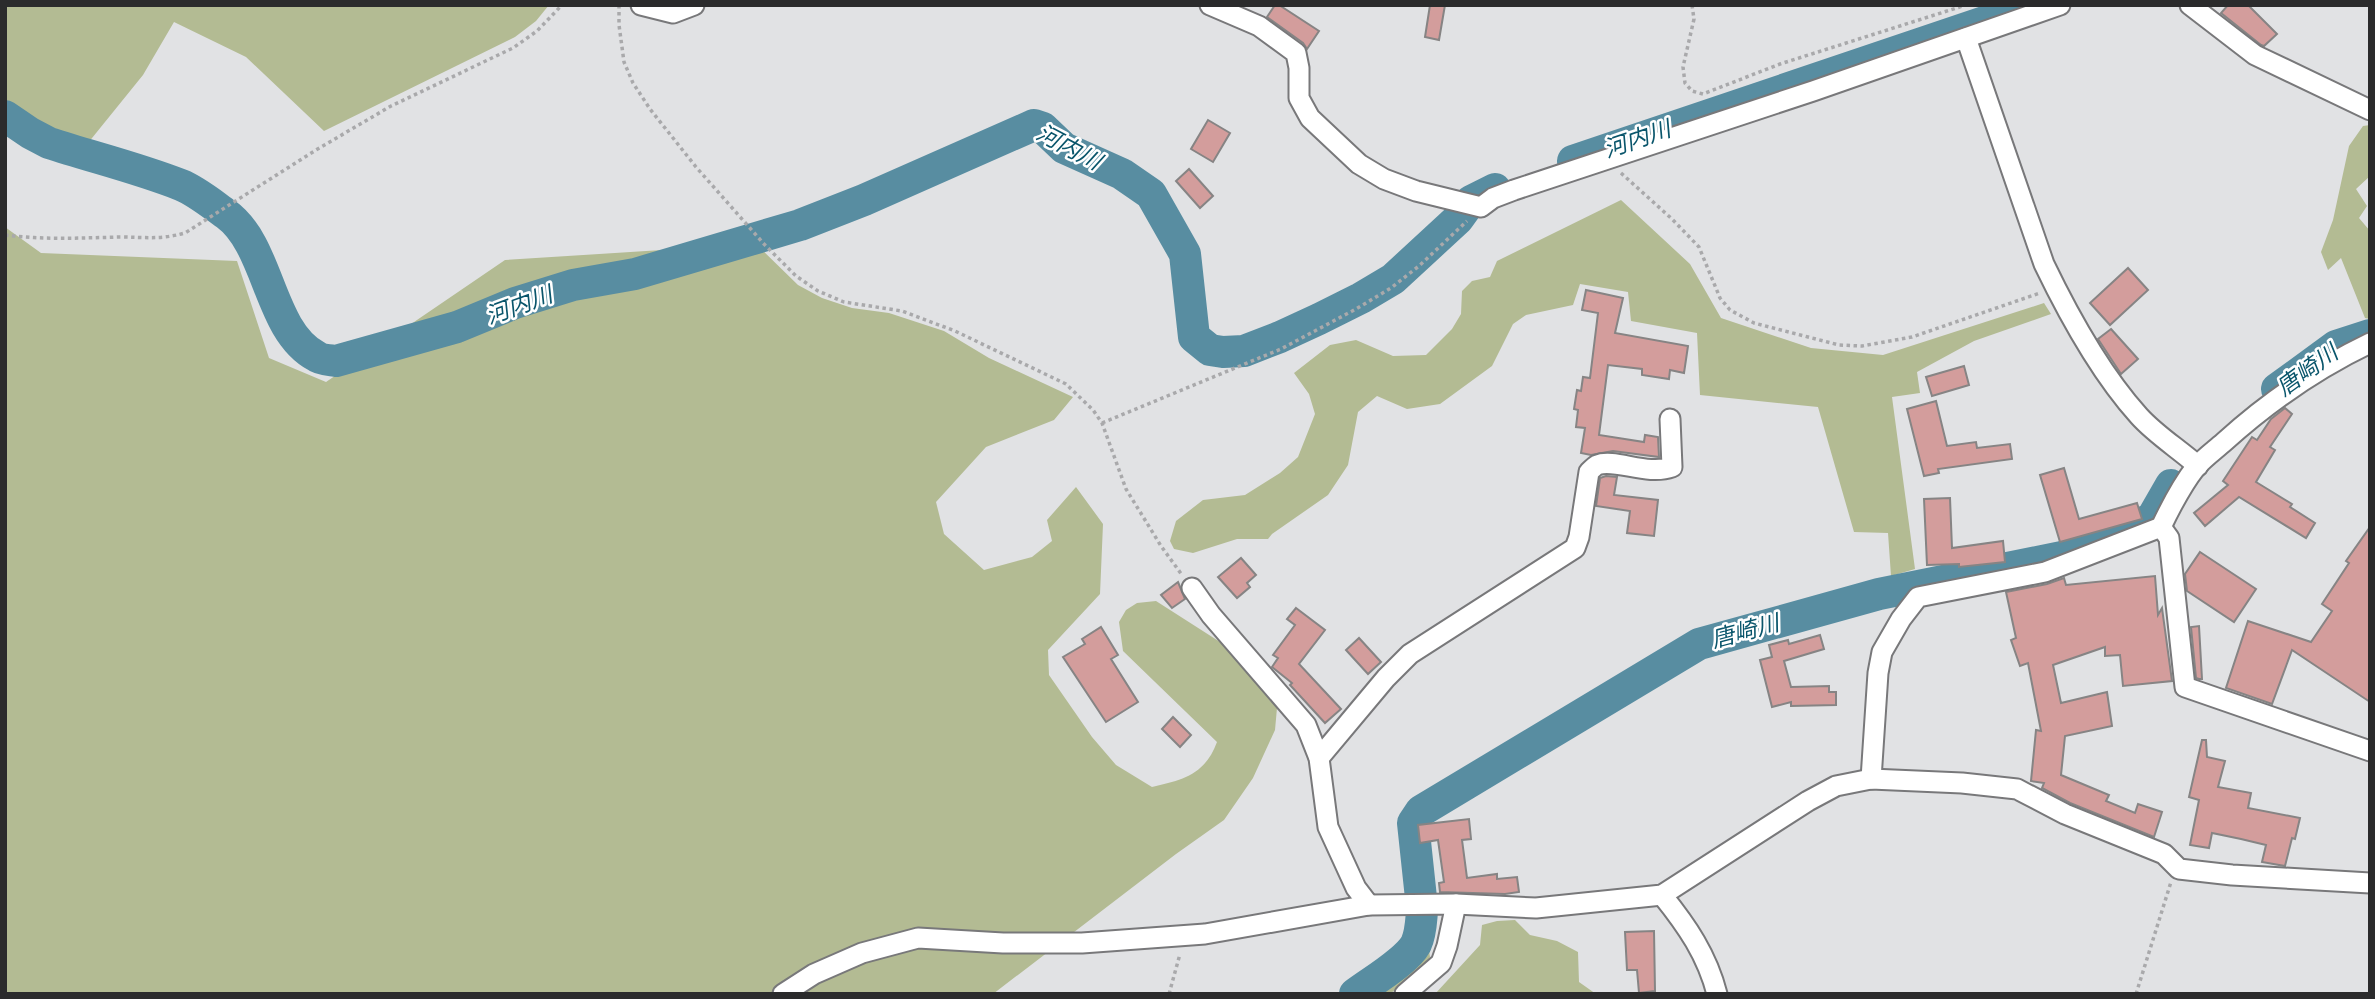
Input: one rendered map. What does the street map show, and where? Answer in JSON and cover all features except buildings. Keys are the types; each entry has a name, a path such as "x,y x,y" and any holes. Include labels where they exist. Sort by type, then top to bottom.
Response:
{"street":[{"path":"641,5 673,13 694,5"},
{"path":"1210,5 1259,26 1296,53 1299,98 1310,118 1359,163 1416,191 1473,205 2060,5"},
{"path":"2190,5 2255,55 2370,110"},
{"path":"1966,38 2044,264 2055,287 2115,387 2141,419 2198,466"},
{"path":"1871,779 1878,673 1882,652 1901,619 1918,597 2045,572 2126,543 2161,527 2174,499 2198,466 2238,429 2294,387 2347,353 2370,343"},
{"path":"1319,758 1386,678 1410,654 1575,548 1589,472 1596,465 1661,471 1672,467 1670,419"},
{"path":"2161,527 2169,538 2185,687 2370,751"},
{"path":"1192,588 1211,615 1306,725 1319,758 1328,827 1356,888 1369,905"},
{"path":"783,994 814,974 862,953 918,938 1003,943 1069,943 1186,935 1369,905 1456,904 1536,908 1662,895 1808,801 1836,786 1871,779 1962,783 2017,789 2066,814 2164,854 2179,869 2245,876 2370,883"},
{"path":"1662,895 1685,922 1698,945 1711,970 1717,994"},
{"path":"1405,994 1441,963 1456,904"}],"path":[{"path":"5,235 49,239 164,239 185,233 391,106 513,48 537,31 562,5"},
{"path":"619,5 624,62 633,83 696,167 752,232 796,276 818,291 861,307 902,312 955,331 1066,384 1093,410 1102,423 1126,489 1161,546 1192,588"},
{"path":"1692,5 1694,19 1684,67 1685,83 1692,91 1703,94 1780,64 1966,5"},
{"path":"1605,159 1699,247 1720,298 1730,310 1754,323 1839,345 1862,346 1912,337 2055,287"},
{"path":"1102,423 1281,349 1356,309 1391,288 1419,266 1449,239 1473,205"},
{"path":"2136,994 2173,876 2179,869"},
{"path":"1169,994 1186,935"}],"green space":[{"path":"5,5 549,5 536,21 515,37 324,131 246,57 174,22 143,75 88,143 54,137 5,107"},
{"path":"2370,125 2370,176 2356,189 2367,206 2359,218 2370,231 2370,319 2365,318 2341,258 2328,270 2321,252 2333,220 2349,146 2363,126"},
{"path":"1621,200 1690,264 1721,318 1811,348 1883,355 2044,303 2051,314 1974,341 1917,372 1920,393 1892,397 1915,569 1891,576 1888,533 1854,532 1818,407 1700,395 1697,333 1631,321 1628,292 1580,284 1573,305 1526,315 1513,324 1492,366 1440,404 1407,409 1377,396 1358,412 1348,465 1328,495 1268,539 1237,539 1193,553 1174,549 1170,541 1176,521 1203,500 1245,495 1280,473 1298,457 1315,414 1309,394 1294,373 1330,345 1356,340 1393,356 1426,355 1452,329 1461,314 1462,291 1472,281 1490,277 1497,261"},
{"path":"5,227 41,253 237,261 269,358 326,382 505,260 756,244 798,285 822,298 852,308 889,313 944,331 989,358 1073,397 1054,420 986,447 936,502 944,534 984,570 1032,557 1052,541 1047,520 1076,487 1103,524 1100,594 1048,650 1049,675 1092,737 1116,765 1152,787 1173,782 1199,769 1217,742 1123,651 1119,622 1126,610 1137,603 1156,601 1231,649 1277,708 1275,730 1253,778 1224,820 993,994 5,994"},
{"path":"1515,920 1530,935 1557,941 1578,952 1579,982 1596,994 1435,994 1480,945 1482,925"},
{"path":"1424,947 1429,950 1427,963 1390,994 1364,994 1418,949"}],"waterway":[{"name":"河内川","path":"1573,161 2005,15"},
{"name":"河内川","path":"5,116 49,143 181,185 226,214 241,228 252,246 278,308 300,344 316,356 336,361 457,327 515,303 573,285 635,274 800,225 864,200 1034,125 1043,128 1064,148 1122,174 1151,194 1185,254 1194,337 1210,350 1223,352 1244,351 1280,337 1361,298 1393,279 1458,219 1471,201 1495,189"},
{"name":"唐崎川","path":"2277,389 2336,346 2370,335"},
{"name":"唐崎川","path":"1421,898 1413,823 1421,811 1699,644 1879,594 2062,557 2152,518 2171,485"},
{"name":"唐崎川","path":"1355,994 1411,951 1419,936 1422,911"}]}
